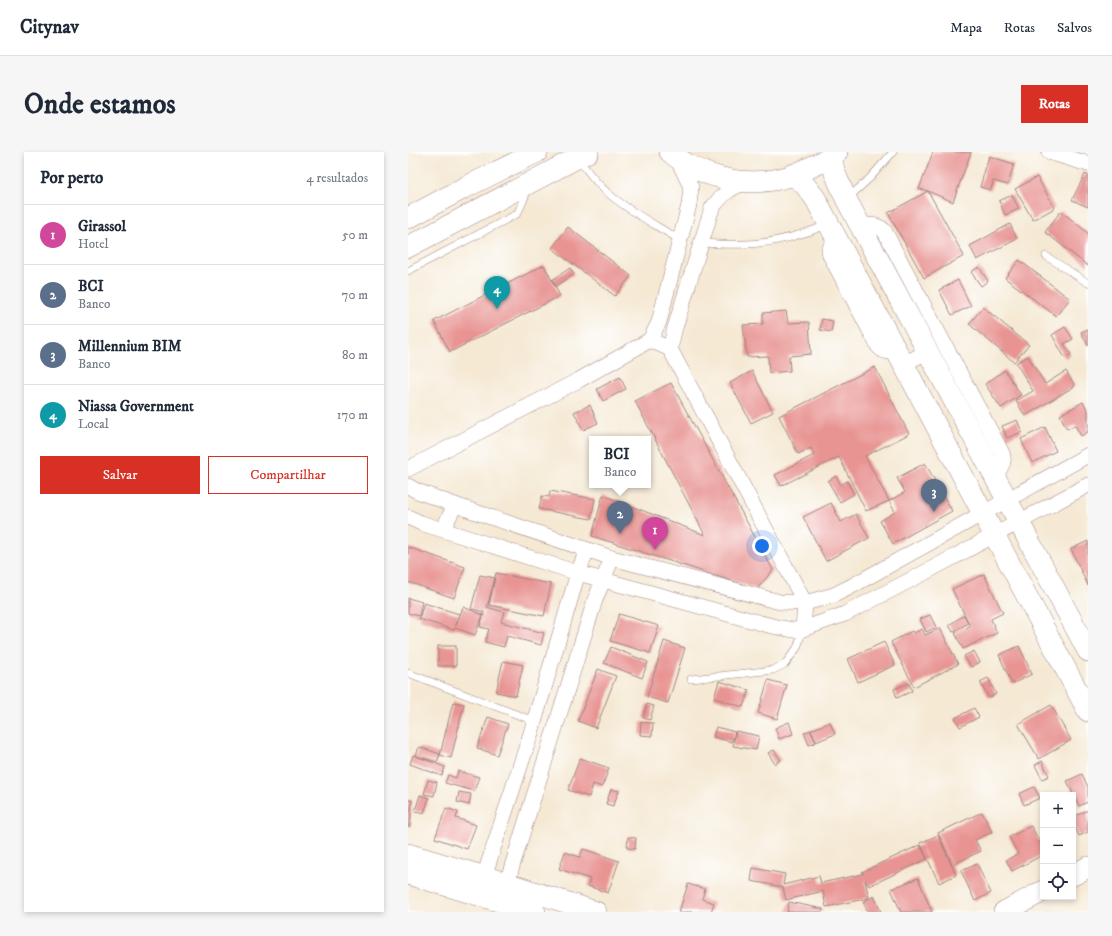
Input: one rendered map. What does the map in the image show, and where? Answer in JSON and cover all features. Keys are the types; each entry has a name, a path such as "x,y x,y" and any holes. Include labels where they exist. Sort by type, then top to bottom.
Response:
{"street":[{"path":"408,218 537,152"},
{"path":"1049,152 1088,164"},
{"path":"408,246 530,183 579,154"},
{"path":"408,469 579,380 650,340 659,322 690,205 691,187 674,155"},
{"path":"674,155 700,171 725,179 750,182"},
{"path":"670,349 674,331 712,208 722,196 737,185 778,179 793,175 834,155 835,174 860,225 910,299 1002,453 1004,463 995,477"},
{"path":"793,175 804,184 816,198 995,535 1081,682 1088,711"},
{"path":"466,187 477,211"},
{"path":"680,240 701,243"},
{"path":"910,299 928,351 1088,651"},
{"path":"650,340 670,349 805,603 804,629"},
{"path":"900,358 928,351"},
{"path":"408,486 417,491 455,505 612,558 780,602 805,603 834,595 850,587 1088,455"},
{"path":"408,517 578,573 772,626 793,630 804,629 845,614 1020,523 1088,485"},
{"path":"443,529 455,505"},
{"path":"482,885 534,721 578,573 587,550"},
{"path":"504,892 595,600 612,558"},
{"path":"534,721 556,727"},
{"path":"408,854 482,885 504,892 596,912"},
{"path":"1076,873 1088,867"},
{"path":"408,874 482,885"},
{"path":"504,892 535,912"},
{"path":"1004,912 1040,893"}],"lane":[{"path":"846,199 870,178 893,152"},
{"path":"579,154 593,178 608,194 636,214 680,240"},
{"path":"408,271 517,214 530,183"},
{"path":"701,243 746,244 833,230"},
{"path":"1046,256 1088,283"},
{"path":"692,679 773,670 785,664 797,648 804,629"},
{"path":"408,673 534,721"}],"building":[{"path":"933,152 971,152 953,202 928,191 919,189"},
{"path":"989,156 1014,164 1008,185 993,181 991,190 980,187"},
{"path":"1085,174 1088,175 1088,207 1072,200"},
{"path":"1037,177 1055,208 1033,220 1015,189"},
{"path":"928,191 964,256 924,278 888,213"},
{"path":"1012,195 1019,209 1005,215 999,201"},
{"path":"1061,211 1088,233 1088,266 1045,232"},
{"path":"1010,224 1017,239 977,260 970,246"},
{"path":"568,227 631,276 615,296 552,248"},
{"path":"1019,260 1070,299 1056,316 1005,278"},
{"path":"544,265 560,296 450,352 434,321"},
{"path":"979,267 988,281 981,286 971,272"},
{"path":"570,268 574,274 556,286 552,280"},
{"path":"958,280 971,306 952,315 939,290"},
{"path":"983,307 1029,345 1014,362 969,324"},
{"path":"786,311 788,323 809,322 811,354 789,356 790,371 769,373 768,356 747,357 743,325 763,324 763,313"},
{"path":"822,319 833,321 831,332 820,330"},
{"path":"1065,327 1073,339 1064,344 1071,354 1065,358 1052,335"},
{"path":"1088,329 1088,346 1081,332"},
{"path":"1028,356 1045,384 1066,371 1075,386 1025,416 1016,401 1033,391 1016,363"},
{"path":"875,367 909,434 865,456 889,501 866,511 839,457 781,486 775,475 814,455 811,448 798,454 779,416"},
{"path":"1005,370 1021,395 1001,408 985,384"},
{"path":"752,371 773,412 751,423 730,383"},
{"path":"620,377 626,389 603,401 597,389"},
{"path":"671,383 773,570 757,589 592,536 603,495 705,535 635,401"},
{"path":"1083,402 1088,411 1088,432 1081,436 1075,425 1067,429 1060,415"},
{"path":"590,405 598,423 583,430 574,412"},
{"path":"1017,420 1022,432 1007,438 1002,426"},
{"path":"1045,427 1056,451 1032,463 1021,439"},
{"path":"925,463 952,511 893,544 880,521 895,512 889,501 905,492 897,478"},
{"path":"836,476 841,485 847,481 854,494 840,502 828,481"},
{"path":"550,491 595,499 591,519 539,509 542,496 549,497"},
{"path":"831,503 841,522 856,514 869,538 826,561 803,517"},
{"path":"1088,541 1088,586 1071,549"},
{"path":"408,547 465,567 454,598 408,582"},
{"path":"496,573 551,584 544,616 489,605"},
{"path":"984,574 1003,613 991,619 997,633 963,649 955,633 970,626 952,589"},
{"path":"480,575 495,578 487,607 504,612 501,622 544,633 541,645 507,636 504,647 485,642 489,629 480,627 484,612 471,609"},
{"path":"408,598 422,602 419,616 408,613"},
{"path":"424,603 459,614 456,626 463,607 483,615 475,635 455,628 454,630 419,619"},
{"path":"619,614 659,626 650,653 610,641"},
{"path":"930,615 936,627 926,632 920,619"},
{"path":"964,615 968,623 953,632 949,625"},
{"path":"940,628 958,664 914,687 891,642 912,631 914,633 922,629 925,635"},
{"path":"664,641 685,648 668,703 647,697"},
{"path":"884,642 895,665 858,682 848,659"},
{"path":"438,646 456,646 456,666 438,666"},
{"path":"1019,646 1032,674 1012,684 999,655"},
{"path":"611,647 648,662 642,678 604,663"},
{"path":"974,651 980,662 971,667 964,656"},
{"path":"503,661 523,665 516,696 496,692"},
{"path":"598,669 616,676 596,728 578,721"},
{"path":"988,678 996,694 989,698 980,682"},
{"path":"768,680 787,685 777,719 758,713"},
{"path":"719,681 749,690 743,707 714,698"},
{"path":"909,683 912,691 897,698 894,689"},
{"path":"453,702 464,704 451,758 440,755"},
{"path":"647,704 654,706 650,720 643,718"},
{"path":"1051,705 1071,740 1039,759 1018,724"},
{"path":"974,708 979,717 960,727 955,718"},
{"path":"488,717 508,724 497,755 477,748"},
{"path":"641,722 653,723 652,736 640,735"},
{"path":"789,722 793,734 779,739 775,728"},
{"path":"830,722 835,734 816,742 811,730"},
{"path":"716,727 735,732 732,742 713,737"},
{"path":"810,730 816,742 809,745 804,733"},
{"path":"736,731 759,736 756,750 733,746"},
{"path":"419,747 440,754 437,762 416,756"},
{"path":"774,750 781,760 775,764 768,753"},
{"path":"413,755 445,767 442,776 410,764"},
{"path":"580,758 609,768 602,787 593,784 589,797 568,790"},
{"path":"1042,761 1049,776 1042,779 1035,765"},
{"path":"458,771 479,777 474,791 445,783 448,775 456,778"},
{"path":"1082,774 1088,787 1088,802 1079,806 1076,800 1076,792 1072,792 1067,781"},
{"path":"428,780 437,782 434,796 424,794"},
{"path":"1034,787 1040,798 1024,805 1019,794"},
{"path":"611,789 619,791 613,806 606,804"},
{"path":"459,792 471,794 469,805 457,802"},
{"path":"420,795 429,798 424,813 415,811"},
{"path":"408,800 412,800 410,827 408,827"},
{"path":"446,808 458,812 456,818 476,825 467,849 435,838"},
{"path":"1088,810 1088,832 1079,836 1076,829 1076,816"},
{"path":"982,812 992,832 975,840 981,851 952,865 938,833"},
{"path":"1031,826 1040,842 1040,857 1012,871 1006,860 1018,854 1009,837"},
{"path":"938,835 956,875 939,883 920,843"},
{"path":"628,837 636,838 635,849 627,848"},
{"path":"920,845 927,859 869,886 865,880 869,898 826,907 823,891 786,900 783,887 751,881 753,868 785,874 783,885 819,876 821,883 863,874 862,872"},
{"path":"583,849 619,861 608,893 588,886 590,879 559,869 565,852 580,857"},
{"path":"977,864 991,893 975,901 961,871"},
{"path":"918,878 932,912 901,912 891,889"},
{"path":"688,884 705,889 702,899 714,903 711,912 679,912"},
{"path":"874,896 881,912 868,912 863,902"},
{"path":"789,902 823,909 822,912 787,912"}],"place":[{"name":"Niassa Government","path":"497,309"},
{"name":"Millennium BIM","path":"934,512"},
{"name":"BCI","path":"620,534"},
{"name":"Girassol","path":"655,550"}]}
